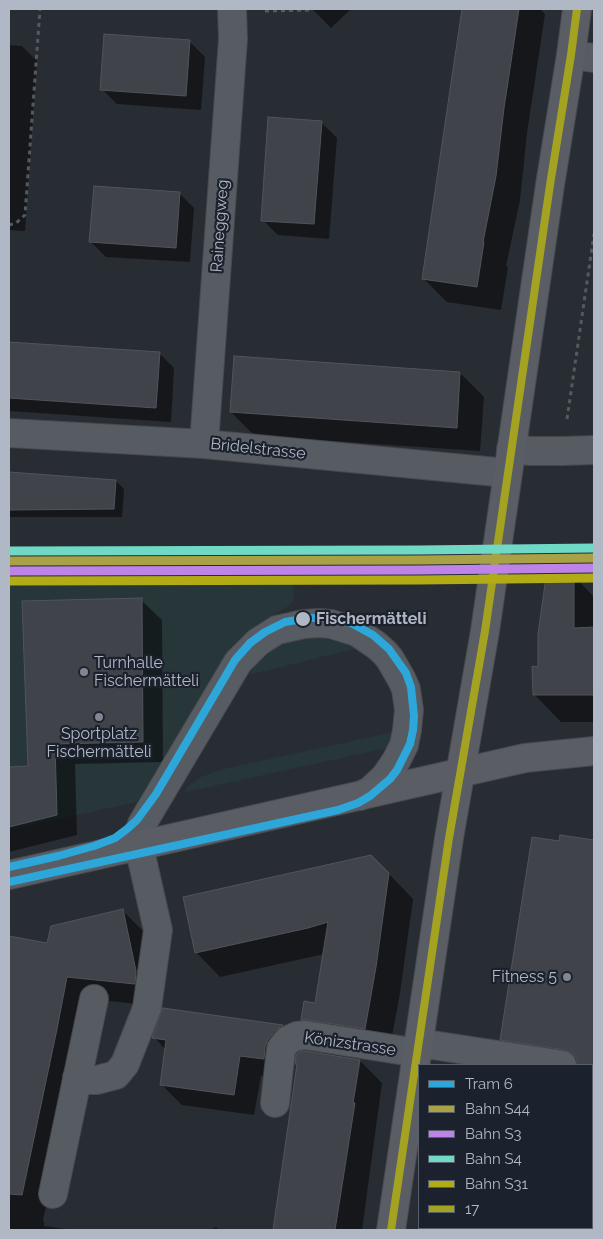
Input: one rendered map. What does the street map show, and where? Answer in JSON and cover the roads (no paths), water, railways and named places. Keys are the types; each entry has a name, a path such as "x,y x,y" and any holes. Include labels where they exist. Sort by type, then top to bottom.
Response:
{"main road":[{"name":"Könizstrasse","path":"391,1230 460,773 485,631 550,185 583,57 577,9"},
{"path":"9,874 525,758 594,751"}],"street":[{"name":"Raineggweg","path":"204,444 232,39 232,10"},
{"name":"Bridelstrasse","path":"9,433 509,461 531,451 594,450"},
{"path":"77,1078 97,1080 116,1075 125,1064 147,1008 158,930 139,846 138,836 142,824 238,662 258,642 277,630 319,623 331,624 356,632 376,645 390,659 402,680 406,689 409,710 404,745 385,777 370,791 360,796"},
{"path":"53,1194 94,999"},
{"name":"Könizstrasse","path":"276,1103 281,1049 288,1040 298,1036 306,1035 418,1057 558,1064"}],"tram line":[{"name":"6","path":"9,867 94,846 115,838 127,829 137,820 156,794 235,660 250,643 265,632 285,622 309,618 331,618 353,624 373,635 389,649 406,673 411,687 414,716 410,744 397,770 390,779 370,796 358,803 338,810 9,882"}],"rail line":[{"name":"S4","path":"9,551 594,548"},
{"name":"S44","path":"9,561 594,558"},
{"name":"S3","path":"9,571 594,568"},
{"name":"S31","path":"9,581 594,578"}],"place":[{"name":"Fischermätteli","path":"303,619"},
{"name":"Turnhalle Fischermätteli","path":"84,672"},
{"name":"Sportplatz Fischermätteli","path":"99,717"},
{"name":"Fitness 5","path":"567,977"}]}
